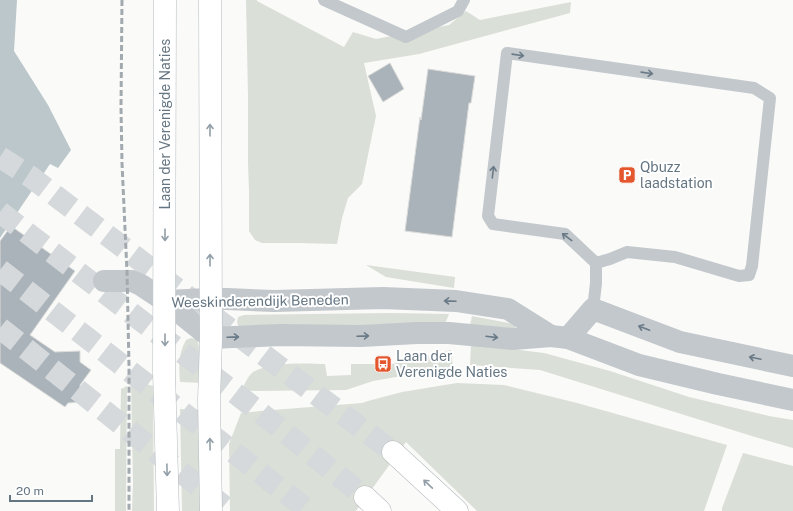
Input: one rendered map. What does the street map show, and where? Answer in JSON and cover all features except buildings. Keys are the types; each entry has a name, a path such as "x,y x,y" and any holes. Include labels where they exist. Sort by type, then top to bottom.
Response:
{"main road":[{"name":"Laan der Verenigde Naties","path":"165,0 164,372 168,511"},
{"path":"210,0 211,338 209,400 211,511"},
{"path":"393,452 457,511"}],"street":[{"path":"104,281 132,281 141,285 165,301"},
{"name":"Weeskinderendijk Beneden","path":"165,301 210,299 274,301 382,298 456,301 508,309 559,337 640,365 793,400"},
{"name":"Weeskinderendijk Beneden","path":"165,301 211,338 280,335 361,336 436,333 461,333 513,339 559,337"},
{"path":"559,337 593,309 680,342 793,366"}],"lane":[{"path":"324,0 406,37 458,11 464,0"},
{"path":"593,309 596,283 596,263 565,234 493,224 488,216 507,53 754,88 770,98 752,266 749,274 739,276 675,257 627,252 596,263"}],"shaded area":[{"path":"0,0 17,0 14,51 48,105 71,150 58,168 50,164 0,238"},
{"path":"246,0 257,0 344,47 353,32 376,39 449,25 466,11 480,20 571,2 570,13 419,54 364,63 376,116 362,184 348,198 337,244 262,243 255,240 249,231"},
{"path":"366,265 455,277 454,288 386,277"},
{"path":"391,313 449,314 445,324 239,327 237,323 238,317 244,315"},
{"path":"472,316 514,324 516,329 470,325"},
{"path":"191,338 197,339 203,383 180,382 180,355 186,340"},
{"path":"471,344 544,353 610,371 689,397 769,416 793,420 793,448 540,370 470,365"},
{"path":"451,350 453,367 373,381 346,390 242,391 247,379 253,372 269,366 308,363 325,364 327,376 351,375 351,364 393,364"},
{"path":"131,382 153,386 154,511 132,511 133,483"},
{"path":"457,383 504,385 577,403 727,445 704,511 477,511 406,442 356,511 230,511 229,444 241,413 362,403 402,392"},
{"path":"127,386 126,511 115,511 115,449 120,449 121,389"},
{"path":"180,409 202,410 203,511 182,511"},
{"path":"743,453 793,466 793,511 722,511"}],"tunnel":[{"path":"0,157 31,177 393,452"},
{"path":"0,212 257,410 365,497"},
{"path":"0,270 309,511"},
{"path":"0,328 230,511"}],"railway":[{"path":"122,0 121,107 129,366 129,511"}],"place":[{"name":"Qbuzz laadstation","path":"627,175"},
{"name":"Laan der Verenigde Naties","path":"383,364"}]}
